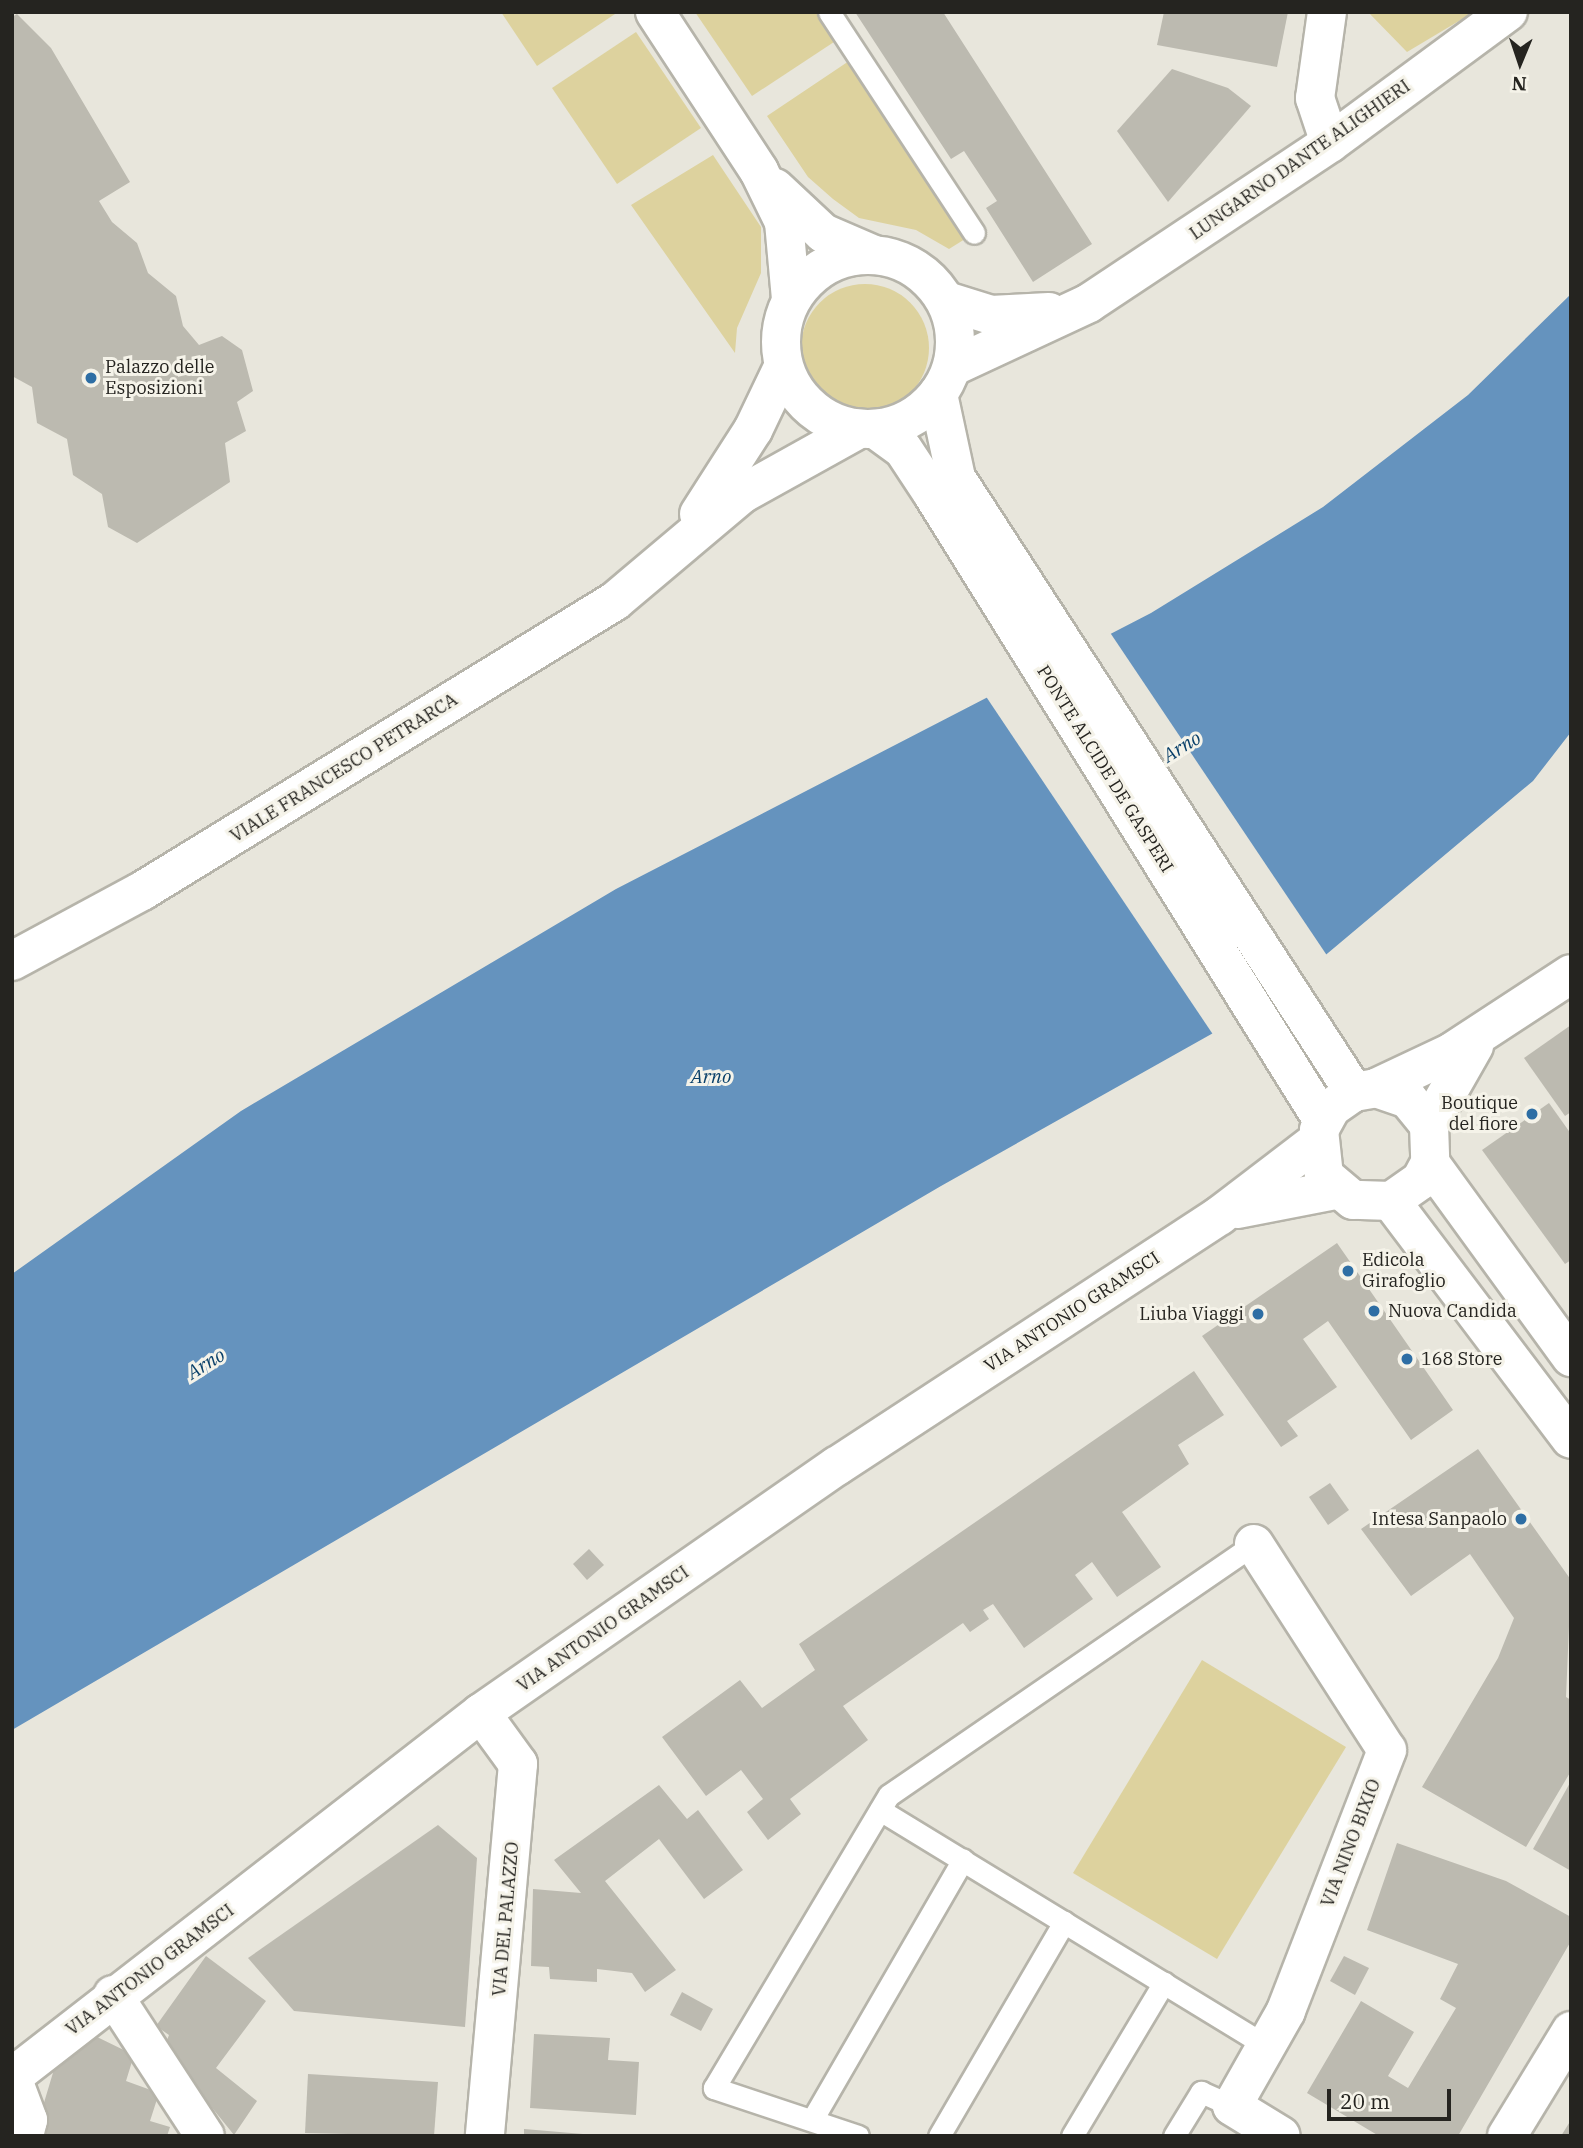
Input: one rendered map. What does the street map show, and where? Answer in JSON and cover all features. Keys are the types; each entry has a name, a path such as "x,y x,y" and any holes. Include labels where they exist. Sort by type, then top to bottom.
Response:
{"main road":[{"path":"655,12 759,171 789,241 791,299"},
{"path":"1327,12 1315,98 1331,143"},
{"name":"LUNGARNO DANTE ALIGHIERI","path":"945,381 1089,303 1331,143 1508,12"},
{"path":"759,171 823,233 872,254 901,260 928,276 946,300 954,322 945,381 899,424 867,429 812,410 783,367 782,320 791,299 825,265 872,254"},
{"name":"LUNGARNO DANTE ALIGHIERI","path":"946,300 1020,317 1089,303"},
{"name":"VIALE FRANCESCO PETRARCA","path":"664,558 726,478 783,367"},
{"name":"PONTE ALCIDE DE GASPERI","path":"945,381 944,486 1298,1078 1320,1130"},
{"name":"VIALE FRANCESCO PETRARCA","path":"12,961 142,891 615,601 742,494 867,429"},
{"name":"PONTE ALCIDE DE GASPERI","path":"867,429 903,449 944,486 1329,1053 1365,1090"},
{"path":"1430,1163 1408,1193 1391,1201 1363,1202 1336,1189 1317,1159 1320,1130 1365,1090 1489,1029 1571,974"},
{"path":"1489,1029 1455,1070 1429,1125 1430,1163 1571,1357"},
{"path":"1365,1090 1408,1099 1429,1125"},
{"name":"VIA ANTONIO GRAMSCI","path":"12,2077 113,1995 340,1828 481,1713 837,1466 1219,1216 1320,1130"},
{"name":"VIA ANTONIO GRAMSCI","path":"1219,1216 1336,1189"},
{"path":"1391,1201 1571,1439"},
{"name":"VIA NINO BIXIO","path":"1232,2106 1286,2011 1387,1750 1254,1544"},
{"name":"VIA DEL PALAZZO","path":"481,1713 518,1764 485,2136"},
{"path":"113,1995 205,2136"},
{"path":"1507,2136 1571,2031"},
{"path":"12,2077 28,2120 24,2136"},
{"path":"1232,2106 1281,2136"}],"lane":[{"path":"829,12 974,233"},
{"path":"858,2136 714,2088 889,1795 1254,1544"},
{"path":"880,1810 1265,2045"},
{"path":"812,2120 963,1860"},
{"path":"939,2136 1064,1922"},
{"path":"1072,2136 1164,1982"},
{"path":"1174,2136 1201,2092 1232,2106"}],"shaded area":[{"path":"501,12 618,12 537,66"},
{"path":"695,12 818,12 837,40 752,96"},
{"path":"1368,12 1474,12 1407,52"},
{"path":"636,32 701,128 617,184 552,88"},
{"path":"849,61 965,239 949,249 916,230 859,218 833,199 808,177 767,116"},
{"path":"713,155 761,227 761,273 737,328 735,353 631,205"},
{"path":"865,284 889,289 910,303 924,324 929,348 924,372 910,393 889,407 865,412 841,407 820,393 806,372 801,348 806,324 820,303 841,289"},
{"path":"1202,1660 1346,1747 1217,1959 1073,1873"}],"water":[{"name":"Arno","path":"1571,294 1571,732 1533,781 1272,1000 941,1186 12,1730 12,1274 241,1111 616,889 1151,613 1323,507 1468,395"}],"pier":[{"path":"1109,631 1328,957 1274,1003 1214,1036 985,695"}],"building":[{"path":"855,12 943,12 1092,244 1033,282 986,208 997,201 964,151 951,159"},
{"path":"1164,12 1288,12 1277,67 1157,45"},
{"path":"17,14 51,48 130,182 99,201 112,222 137,243 148,273 176,296 183,326 199,345 222,336 242,350 253,391 237,402 246,431 225,443 230,482 137,543 108,527 102,494 73,475 67,439 37,423 32,387 12,376 12,17"},
{"path":"1172,69 1228,88 1251,106 1168,202 1117,131"},
{"path":"1571,1025 1571,1112 1565,1116 1524,1058"},
{"path":"1549,1103 1571,1134 1571,1260 1565,1264 1482,1150"},
{"path":"1337,1243 1453,1410 1411,1440 1328,1321 1303,1339 1337,1387 1287,1421 1298,1436 1281,1447 1202,1336"},
{"path":"1194,1371 1224,1415 1178,1445 1189,1464 1122,1512 1161,1567 1117,1597 1092,1562 1075,1575 1093,1599 1024,1648 993,1604 983,1610 989,1619 970,1632 963,1623 843,1706 868,1740 790,1799 801,1814 768,1840 747,1812 763,1799 741,1770 706,1796 662,1737 740,1680 762,1708 815,1670 799,1644"},
{"path":"1478,1449 1571,1580 1566,1697 1571,1700 1571,1771 1526,1847 1422,1787 1498,1658 1514,1618 1470,1554 1411,1596 1361,1529"},
{"path":"1330,1483 1349,1510 1328,1525 1309,1497"},
{"path":"589,1549 604,1565 587,1580 573,1564"},
{"path":"1571,1781 1571,1871 1533,1849"},
{"path":"659,1785 687,1819 698,1810 743,1870 704,1899 659,1839 605,1881 676,1970 645,1992 632,1973 597,1969 597,1982 550,1979 549,1967 531,1966 533,1889 581,1893 554,1860"},
{"path":"438,1825 477,1858 465,2027 294,2011 248,1958"},
{"path":"1397,1843 1506,1881 1571,1917 1571,1941 1458,2136 1379,2136 1307,2093 1361,2001 1414,2032 1388,2076 1408,2088 1456,2008 1440,1999 1458,1964 1367,1930"},
{"path":"206,1956 266,2001 216,2068 257,2101 234,2135 164,2048 169,2035 156,2026"},
{"path":"1344,1956 1369,1968 1355,1995 1330,1981"},
{"path":"682,1992 713,2009 701,2031 670,2015"},
{"path":"534,2034 610,2038 608,2060 639,2062 636,2115 530,2108"},
{"path":"93,2035 134,2055 126,2081 159,2093 150,2121 170,2127 167,2136 34,2136 58,2056"},
{"path":"308,2074 438,2082 434,2136 305,2133"},
{"path":"1571,2120 1571,2136 1561,2136"},
{"path":"524,2129 583,2134 583,2136 524,2136"}],"place":[{"name":"Palazzo delle Esposizioni","path":"91,378"},
{"name":"Boutique del fiore","path":"1532,1114"},
{"name":"Edicola Girafoglio","path":"1348,1271"},
{"name":"Nuova Candida","path":"1374,1311"},
{"name":"Liuba Viaggi","path":"1258,1314"},
{"name":"168 Store","path":"1407,1359"},
{"name":"Intesa Sanpaolo","path":"1521,1519"}]}
